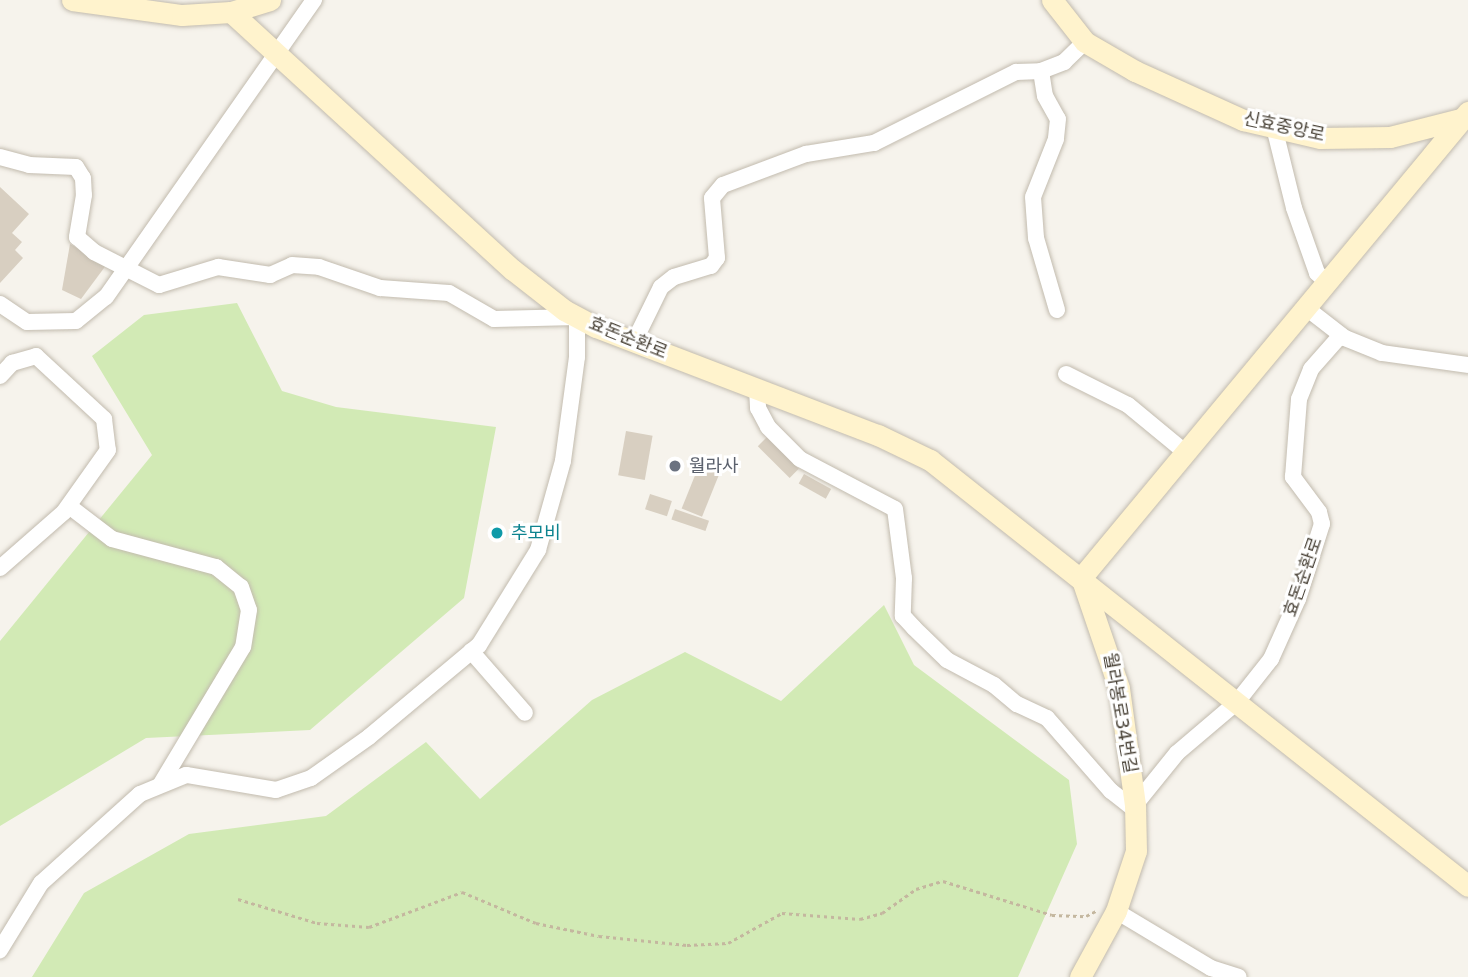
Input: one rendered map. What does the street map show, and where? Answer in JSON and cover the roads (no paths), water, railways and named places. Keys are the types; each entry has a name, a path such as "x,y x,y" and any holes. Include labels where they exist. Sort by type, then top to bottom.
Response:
{"street":[{"path":"72,0 182,15 232,12 270,0"},
{"path":"0,304 27,322 76,321 106,297 275,51 314,0"},
{"name":"신효중앙로","path":"1052,0 1085,42 1135,71 1243,120 1320,138 1391,136 1467,116"},
{"name":"효돈순환로","path":"232,12 513,270 577,317 930,460 1468,886"},
{"path":"634,342 661,287 674,277 711,265 717,258 712,198 723,185 806,154 874,143 1016,72 1041,71 1063,62 1085,42"},
{"path":"1041,71 1045,96 1058,119 1056,139 1033,197 1036,238 1056,310"},
{"path":"1081,578 1326,281 1467,116"},
{"path":"1275,127 1294,208 1317,273 1326,281"},
{"path":"0,157 29,164 76,167 83,178 84,195 77,237 94,252 159,285 218,267 270,275 292,265 319,267 380,288 449,293 494,319 577,317 577,357 563,461 538,550 471,651 369,737 311,778 276,790 186,775 140,794 41,883 0,950"},
{"path":"1305,307 1341,335 1382,353 1468,365"},
{"name":"효돈순환로","path":"1237,702 1271,659 1315,550 1322,524 1319,512 1293,477 1299,399 1311,369 1341,335"},
{"path":"0,376 12,363 36,356 104,419 108,450 69,506 0,568"},
{"path":"1066,374 1128,405 1185,452"},
{"name":"월라봉로34번길","path":"757,388 758,408 768,428 800,459 894,509 904,578 903,616 947,660 994,685 1017,704 1047,718 1111,792 1135,807"},
{"path":"69,506 112,539 216,567 241,587 249,610 243,647 159,786"},
{"name":"월라봉로34번길","path":"1080,977 1118,904 1136,851 1135,807 1119,688 1081,578"},
{"path":"471,651 525,713"},
{"path":"1135,807 1177,753 1237,702"},
{"path":"1118,904 1211,968 1238,977"}],"place":[{"name":"월라사","path":"675,466"},
{"name":"추모비","path":"497,533"}]}
